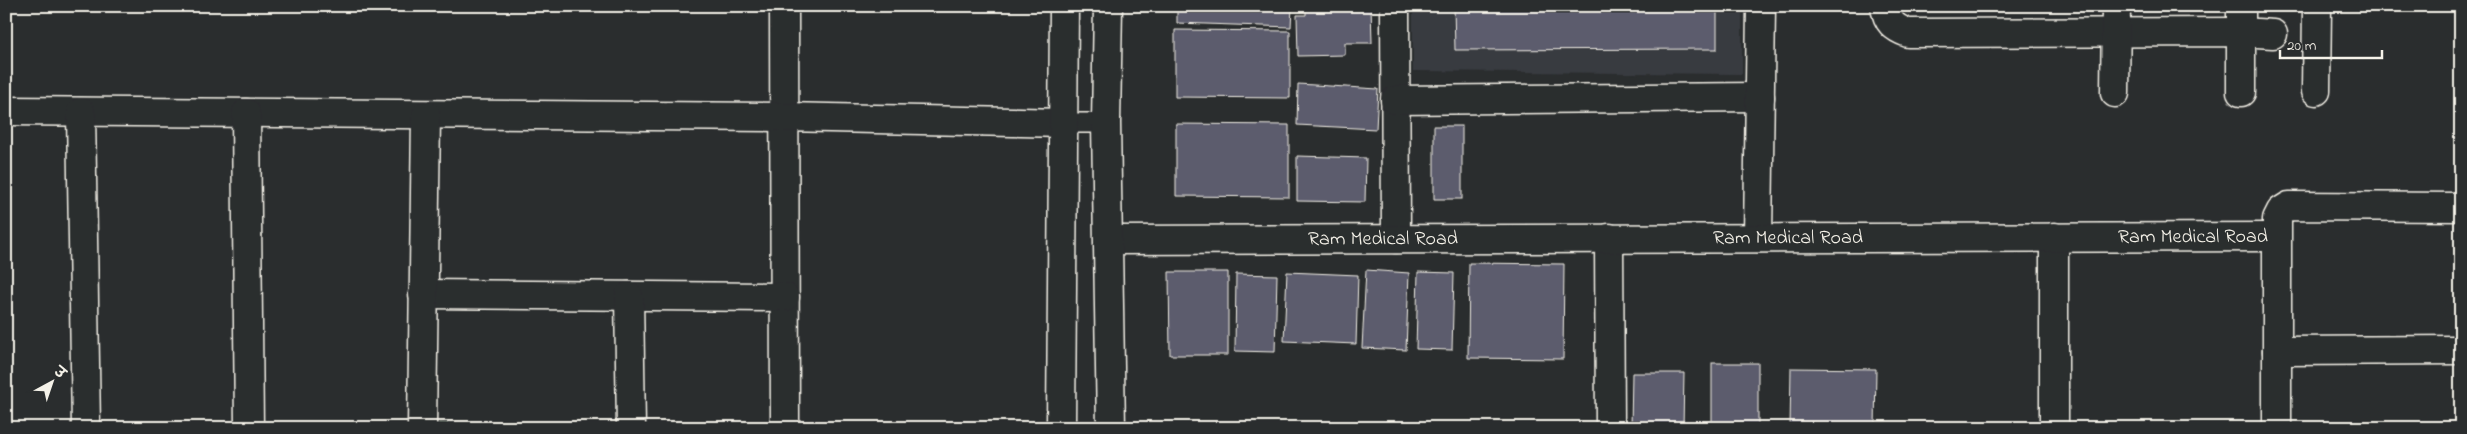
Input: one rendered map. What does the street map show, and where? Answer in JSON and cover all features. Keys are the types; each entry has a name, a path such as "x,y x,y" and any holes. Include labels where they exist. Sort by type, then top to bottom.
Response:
{"street":[{"path":"784,6 785,428"},
{"path":"1061,428 1064,6"},
{"path":"1108,6 1106,123 1111,428"},
{"path":"1395,6 1396,239"},
{"path":"1758,238 1761,6"},
{"path":"1885,6 1886,17 1894,28 1908,33 2116,19 2241,19 2274,34"},
{"path":"2316,91 2317,6"},
{"path":"2115,93 2116,19"},
{"path":"2241,19 2241,92"},
{"path":"1395,100 1760,97"},
{"path":"6,111 784,117 1063,124"},
{"path":"81,112 86,428"},
{"path":"246,113 249,428"},
{"path":"422,428 426,115"},
{"path":"2276,237 2277,219 2281,211 2289,206 2461,207"},
{"path":"2054,237 2054,428"},
{"name":"Ram Medical Road","path":"1109,240 2276,237 2277,428"},
{"path":"1609,238 1610,428"},
{"path":"423,294 785,297"},
{"path":"629,296 631,428"},
{"path":"2277,351 2461,350"}],"lane":[{"path":"1063,124 1106,123"}],"shaded area":[{"path":"1413,6 1742,6 1742,74 1413,71"}],"green space":[{"path":"439,423 536,428 439,428"}],"building":[{"path":"1177,6 1292,6 1291,27 1177,23"},
{"path":"1306,6 1371,6 1372,43 1345,43 1345,55 1298,56 1297,15 1306,15"},
{"path":"1454,6 1717,6 1717,49 1455,50"},
{"path":"1175,30 1290,31 1290,98 1175,97"},
{"path":"1298,84 1378,89 1376,129 1297,125"},
{"path":"1176,124 1289,125 1289,197 1176,196"},
{"path":"1434,126 1462,126 1462,199 1434,199"},
{"path":"1297,156 1366,158 1365,202 1297,201"},
{"path":"1469,263 1564,264 1563,359 1468,358"},
{"path":"1366,270 1409,273 1406,350 1362,348"},
{"path":"1169,272 1228,272 1228,355 1170,355"},
{"path":"1287,272 1358,275 1356,344 1284,341"},
{"path":"1418,272 1454,273 1452,350 1416,349"},
{"path":"1236,274 1277,275 1275,352 1235,351"},
{"path":"1712,363 1758,363 1758,428 1712,428"},
{"path":"1791,368 1876,369 1875,428 1790,428"},
{"path":"1632,373 1684,373 1683,428 1631,428"}]}
